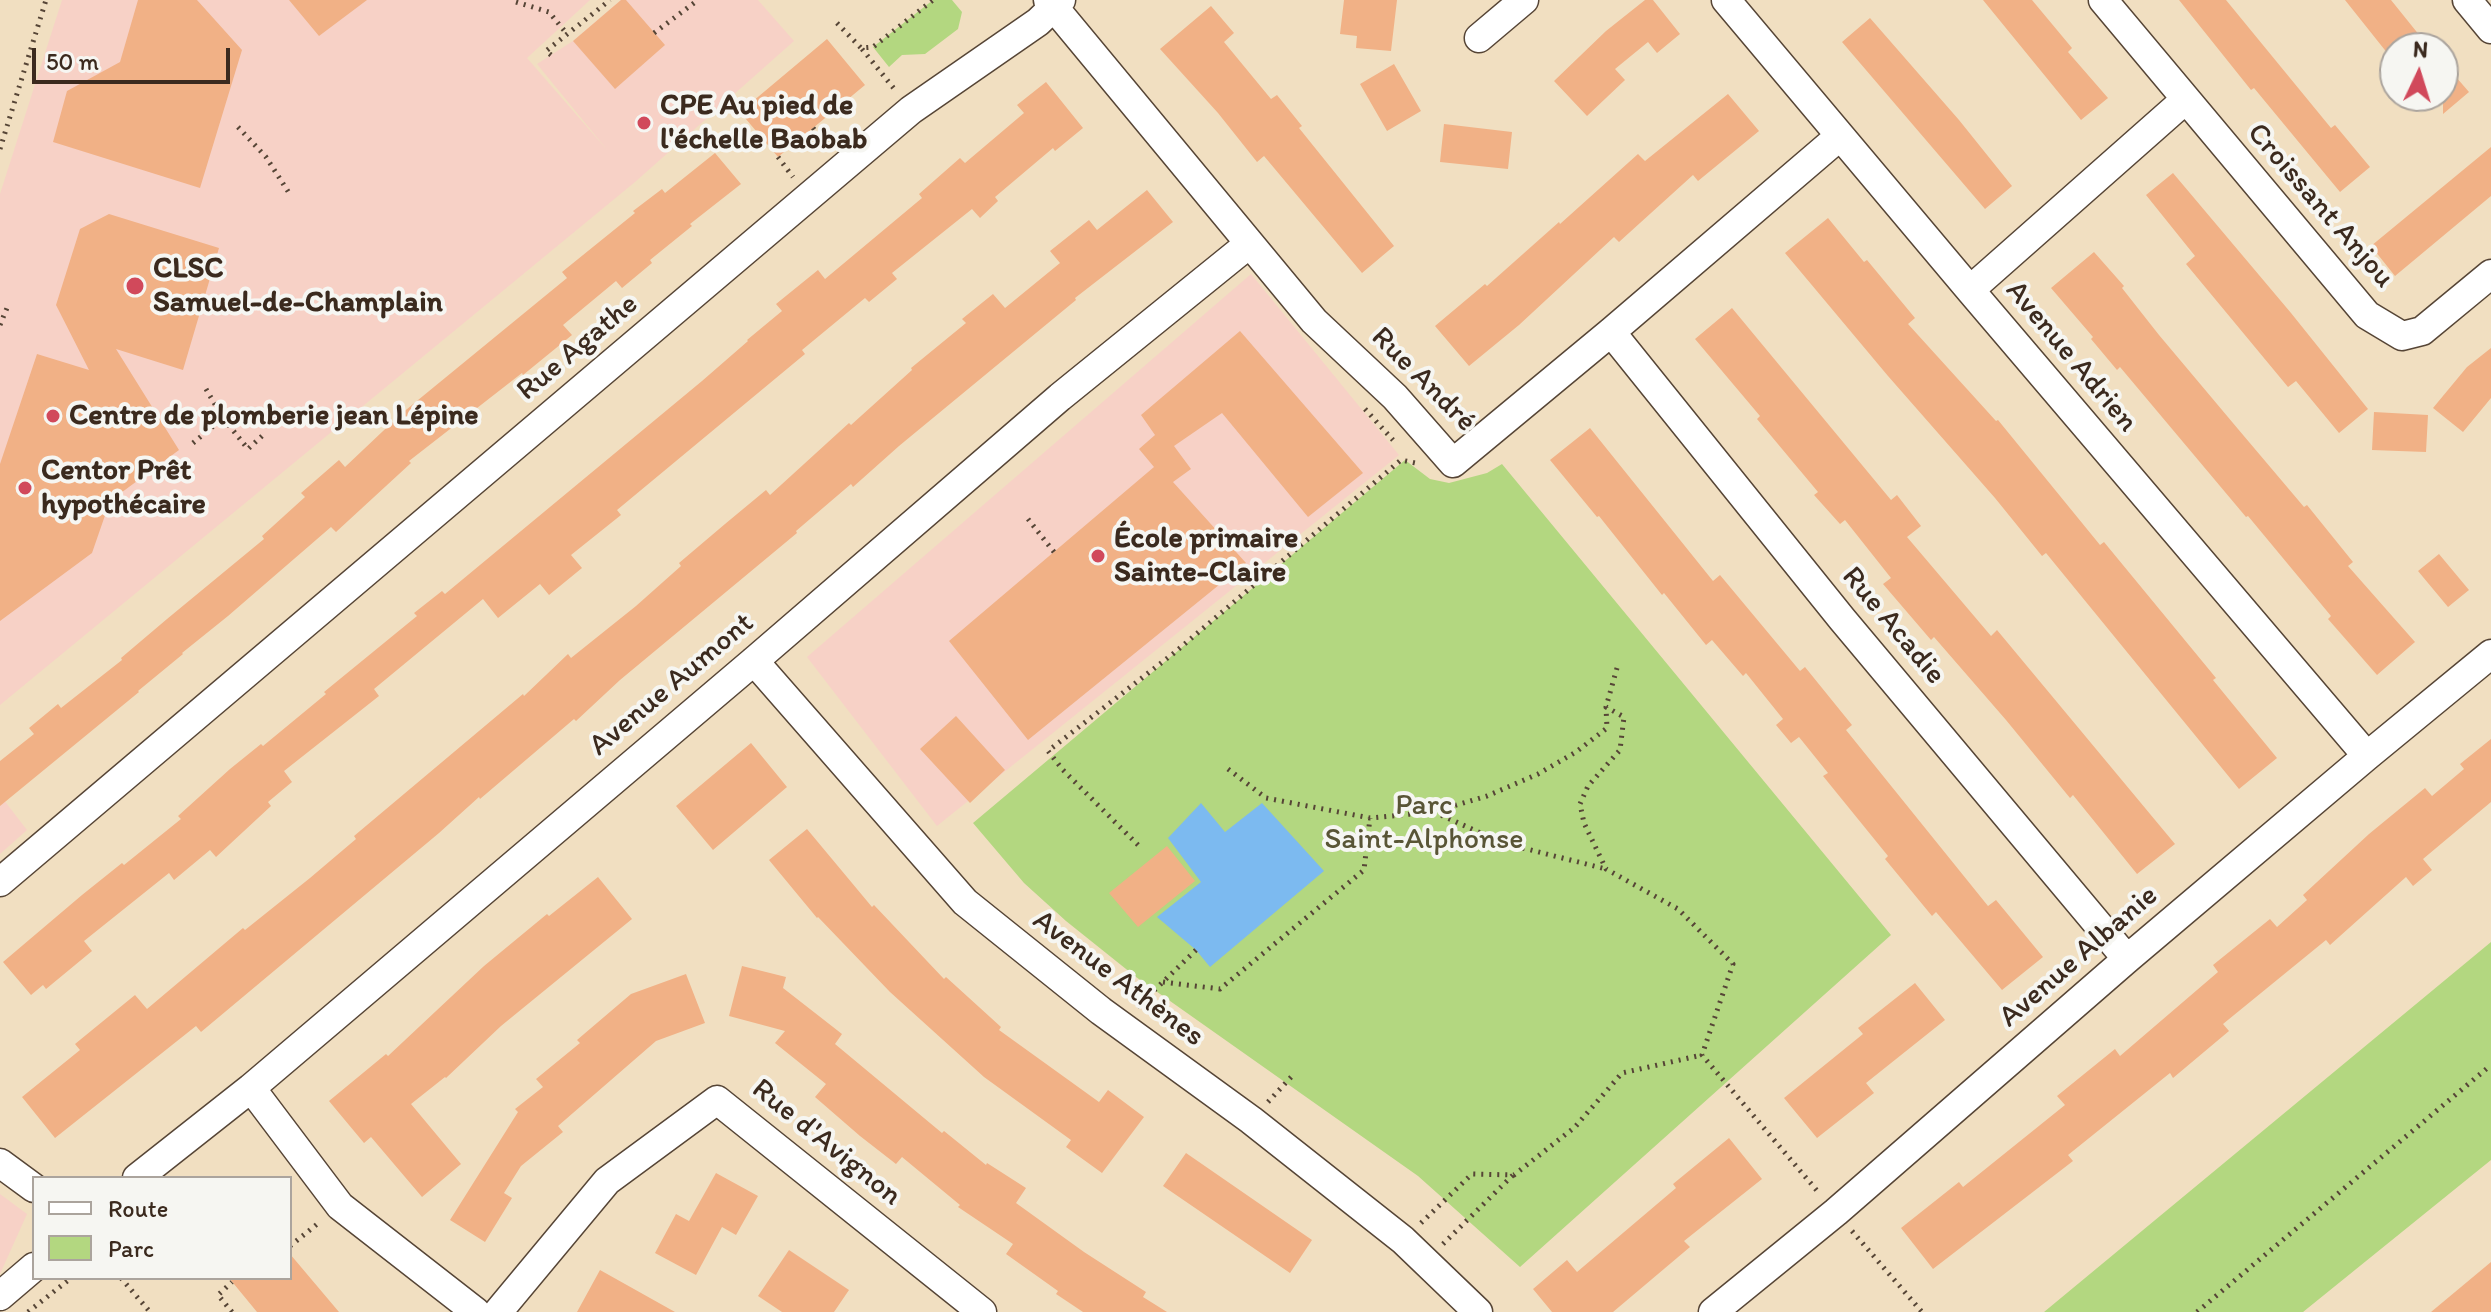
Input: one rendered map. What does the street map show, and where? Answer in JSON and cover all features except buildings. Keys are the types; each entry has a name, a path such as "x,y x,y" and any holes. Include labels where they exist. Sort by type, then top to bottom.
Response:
{"street":[{"path":"1479,38 1524,0"},
{"name":"Avenue Adrien","path":"1726,0 2367,756"},
{"name":"Croissant Anjou","path":"2103,0 2367,315 2402,336 2422,331 2491,274"},
{"path":"2467,0 2491,29"},
{"name":"Rue André","path":"1054,2 1314,321 1395,397 1453,463 1840,136"},
{"name":"Rue Agathe","path":"0,882 911,110 1038,22 1054,2"},
{"path":"1970,290 2185,100"},
{"name":"Avenue Aumont","path":"140,1176 251,1088 1060,397 1249,244"},
{"name":"Rue Acadie","path":"1611,332 1842,619 2127,959"},
{"name":"Avenue Albanie","path":"1713,1312 1836,1212 2127,959 2491,654"},
{"name":"Avenue Athènes","path":"754,661 965,902 1120,1025 1251,1120 1403,1240 1478,1312"},
{"path":"251,1088 340,1206 476,1312"},
{"name":"Rue d'Avignon","path":"498,1312 607,1181 717,1100 982,1312"},
{"path":"0,1163 32,1187"},
{"path":"0,1296 32,1269"}],"path":[{"path":"0,149 46,0"},
{"path":"551,55 546,51 610,0"},
{"path":"654,33 698,0"},
{"path":"861,48 873,47 933,0"},
{"path":"516,2 549,12 567,34"},
{"path":"837,23 911,110"},
{"path":"238,127 266,157 291,196"},
{"path":"0,325 9,303"},
{"path":"206,389 223,418 248,449 262,436"},
{"path":"193,443 223,418"},
{"path":"1138,845 1048,751 1174,653 1401,460"},
{"path":"1028,519 1054,552"},
{"path":"1228,769 1266,798 1370,818 1433,812 1487,796 1538,774 1576,752 1607,728 1606,707 1617,668"},
{"path":"1606,707 1624,717 1620,750 1588,786 1580,804 1584,823 1606,869"},
{"path":"1433,812 1503,843 1606,869 1678,909 1733,964 1702,1055"},
{"path":"1163,982 1220,989 1364,870 1370,818"},
{"path":"1120,1025 1196,950"},
{"path":"1425,1262 1514,1175 1575,1127 1622,1073 1702,1055"},
{"path":"1702,1055 1922,1312"},
{"path":"2197,1312 2491,1065"},
{"path":"1251,1120 1293,1075"},
{"path":"1403,1240 1472,1174 1514,1175"},
{"path":"292,1244 340,1206"},
{"path":"28,1312 68,1280"},
{"path":"123,1280 150,1312"},
{"path":"229,1311 218,1295 232,1282"}],"shaded area":[{"path":"62,0 590,0 527,58 608,151 537,64 573,41 621,0 758,0 794,41 635,182 0,705 0,194"},
{"name":"École primaire Sainte-Claire","path":"1251,274 1399,455 937,826 807,657"},
{"path":"0,795 27,830 0,854"},
{"path":"0,1194 27,1214 0,1274"}],"green space":[{"path":"933,0 952,0 962,12 958,29 925,54 902,55 889,67 873,47"},
{"name":"Parc Saint-Alphonse","path":"1405,460 1430,479 1449,483 1487,473 1502,464 1891,935 1520,1267 1418,1176 1136,977 1066,921 1024,883 973,823"},
{"path":"2491,942 2491,1160 2303,1312 2044,1312"}],"water":[{"path":"1201,803 1225,832 1262,803 1324,871 1210,967 1196,950 1157,917 1201,882 1168,838"}],"place":[{"name":"CPE Au pied de l'échelle Baobab","path":"644,123"},
{"name":"CLSC Samuel-de-Champlain","path":"135,286"},
{"name":"Centre de plomberie jean Lépine","path":"53,416"},
{"name":"Centor Prêt hypothécaire","path":"25,488"},
{"name":"École primaire Sainte-Claire","path":"1098,556"}]}
